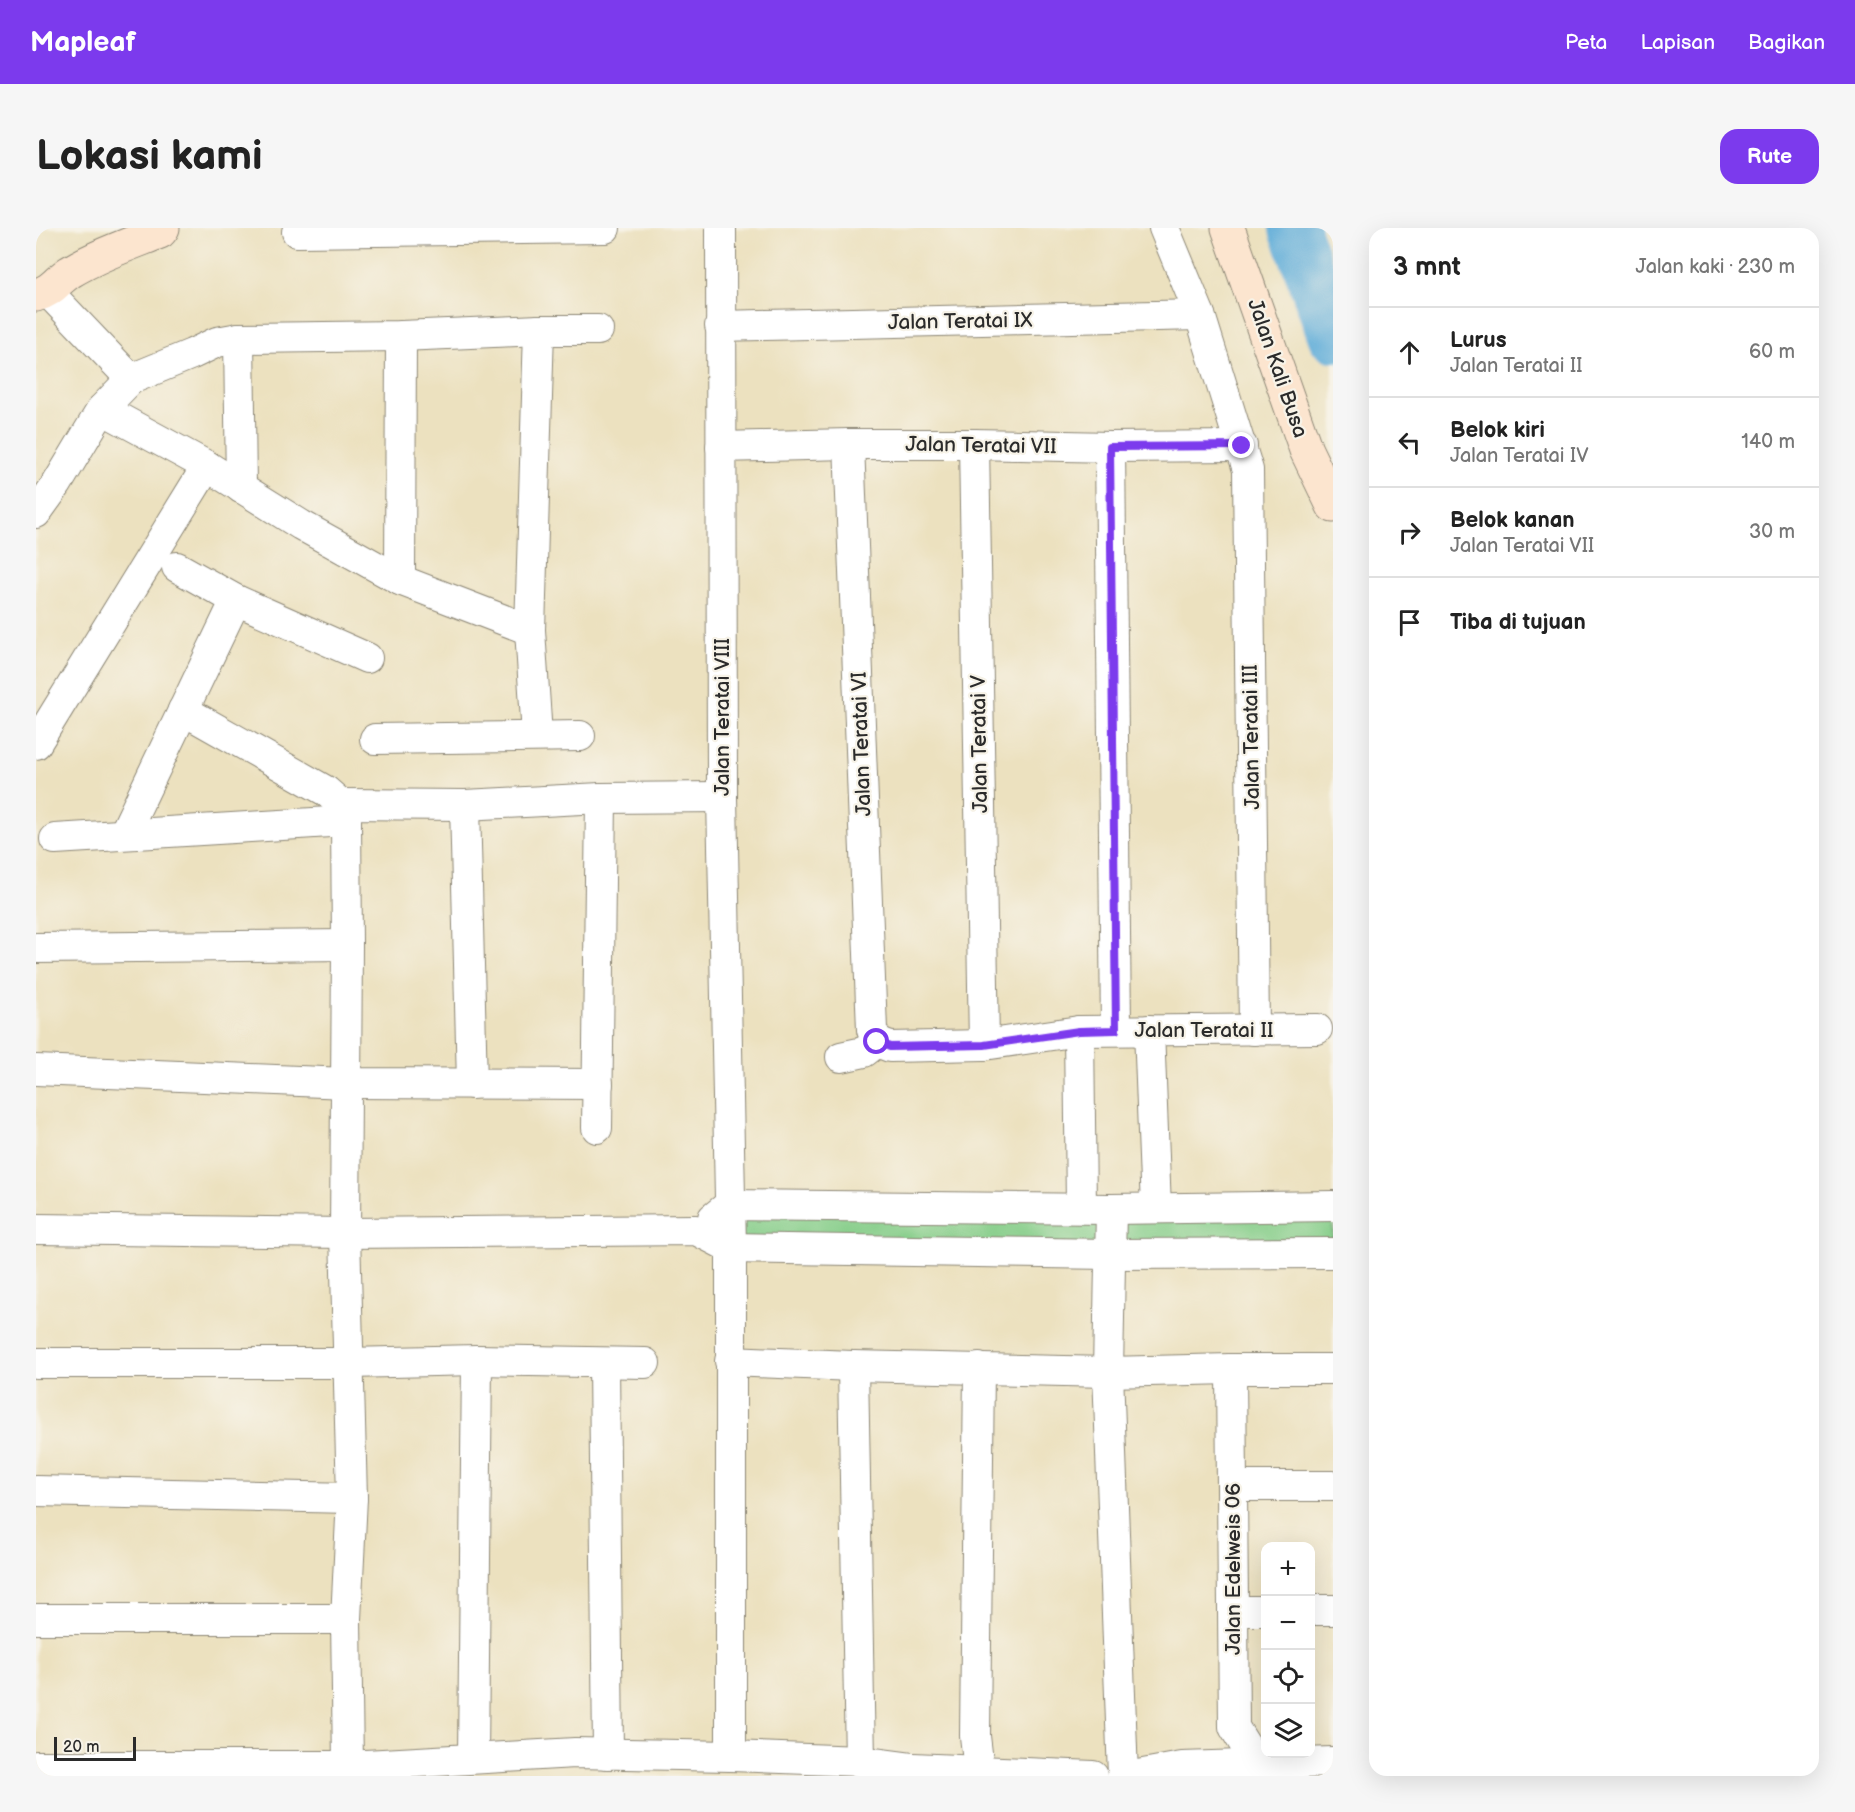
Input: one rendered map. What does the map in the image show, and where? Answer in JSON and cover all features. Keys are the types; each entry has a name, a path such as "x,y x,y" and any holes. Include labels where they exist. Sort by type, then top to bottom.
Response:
{"street":[{"path":"131,380 42,294 69,273 163,228"},
{"path":"300,228 297,232 605,228"},
{"name":"Jalan Teratai VIII","path":"721,228 722,797 731,1248 731,1756"},
{"name":"Jalan Teratai III","path":"1164,228 1200,315 1248,470 1254,1030"},
{"name":"Jalan Kali Busa","path":"1228,228 1306,450 1332,503"},
{"name":"Jalan Teratai IX","path":"720,327 1200,315"},
{"path":"537,736 530,630 538,330"},
{"path":"36,513 57,484 102,409 131,380 217,342 239,338 598,330"},
{"path":"400,580 401,336"},
{"path":"239,338 241,488"},
{"path":"102,409 207,466 301,525 400,580 530,630"},
{"name":"Jalan Teratai VII","path":"721,447 849,444 1242,446"},
{"name":"Jalan Teratai VI","path":"849,444 872,1030 877,1042"},
{"name":"Jalan Teratai V","path":"974,444 984,1045"},
{"path":"1110,447 1116,1030"},
{"path":"36,744 207,466"},
{"path":"177,567 236,600 367,657"},
{"path":"124,834 236,600"},
{"path":"183,710 326,791 343,812 347,945 345,1233 352,1498 346,1619 348,1766"},
{"path":"375,739 580,736"},
{"path":"55,839 343,812 601,798 722,797"},
{"path":"597,1128 601,798"},
{"path":"465,805 472,1084"},
{"path":"36,948 347,945"},
{"name":"Jalan Teratai II","path":"877,1042 890,1047 984,1045 1079,1031 1317,1029"},
{"path":"1149,1030 1156,1208"},
{"path":"1079,1031 1081,1208"},
{"path":"841,1057 864,1052 877,1042"},
{"path":"36,1070 346,1083 598,1084"},
{"path":"696,1230 729,1205 1111,1209 1333,1206"},
{"path":"1111,1209 1108,1372 1123,1776"},
{"path":"36,1229 345,1233 696,1230 731,1248 1110,1254 1333,1252"},
{"path":"473,1757 477,1360"},
{"path":"36,1363 349,1363 477,1360 645,1362"},
{"path":"730,1361 1108,1372 1231,1368 1333,1369"},
{"path":"604,1363 608,1754"},
{"path":"853,1366 860,1761"},
{"path":"979,1368 975,1736 979,1770"},
{"name":"Jalan Edelweis 06","path":"1231,1368 1234,1727 1256,1763"},
{"path":"1232,1486 1333,1486"},
{"path":"36,1491 352,1498"},
{"path":"1315,1610 1333,1610"},
{"path":"1233,1611 1261,1611"},
{"path":"36,1619 346,1619"},
{"path":"36,1766 348,1766 473,1757 576,1764 608,1754 860,1761 913,1772 979,1770 1093,1776"},
{"path":"1132,1776 1256,1763 1333,1762"}],"green space":[{"path":"729,1205 1333,1206 1333,1253 731,1248"}],"waterway":[{"path":"1294,228 1333,337"}],"route":[{"path":"877,1042 890,1047 984,1045 1079,1031 1116,1030 1110,447 1242,446"}]}
